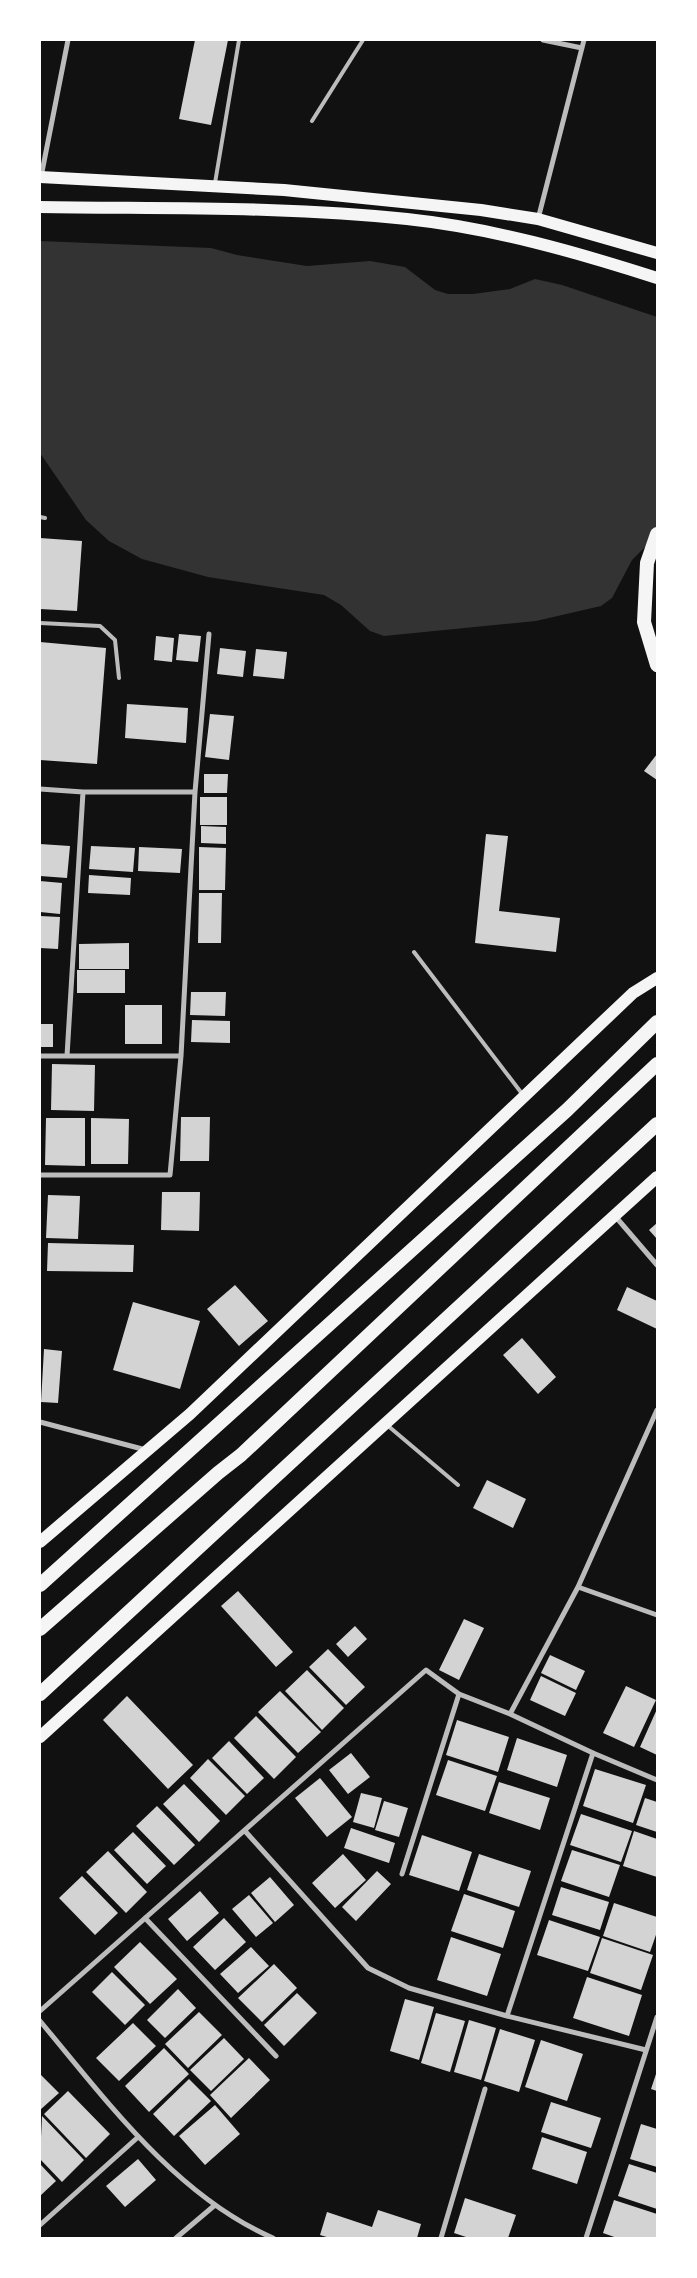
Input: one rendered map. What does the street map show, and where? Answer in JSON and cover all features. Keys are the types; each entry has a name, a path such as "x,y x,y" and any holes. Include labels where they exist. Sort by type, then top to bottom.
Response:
{"highway":[{"path":"657,534 648,563 644,622 657,665"},
{"path":"40,1585 567,1110 657,1022"},
{"path":"40,1629 218,1472 240,1455 657,1064"},
{"path":"40,1694 657,1124"}],"main road":[{"path":"40,177 284,190 432,205 538,219 657,253"},
{"path":"40,207 284,211 407,219 475,229 608,262 657,278"},
{"path":"40,1542 190,1414 633,993 657,978"},
{"path":"40,1737 657,1177"}],"street":[{"path":"40,177 68,40"},
{"path":"543,40 582,48"},
{"path":"538,219 584,40"},
{"path":"40,1175 170,1175 181,1056 195,792 209,634"},
{"path":"40,789 83,792 195,792"},
{"path":"67,1056 83,792"},
{"path":"40,1056 181,1056"},
{"path":"615,1215 657,1265"},
{"path":"510,1714 578,1587 657,1410"},
{"path":"40,1422 147,1450"},
{"path":"578,1587 657,1615"},
{"path":"40,2011 426,1670 459,1694 510,1714 593,1753 657,1780"},
{"path":"402,1874 459,1694"},
{"path":"507,2016 593,1753"},
{"path":"245,1831 368,1968 409,1988 507,2016 646,2050"},
{"path":"146,1918 276,2056"},
{"path":"586,2238 657,2017"},
{"path":"40,2021 137,2138 215,2205 273,2238"},
{"path":"441,2238 485,2089"},
{"path":"40,2225 137,2138"},
{"path":"176,2238 215,2205"}],"lane":[{"path":"214,186 239,40"},
{"path":"312,121 363,40"},
{"path":"40,623 100,626 115,640 119,678"},
{"path":"414,952 523,1096"},
{"path":"386,1423 458,1485"}],"shaded area":[{"path":"40,241 211,248 237,255 307,266 370,261 405,267 435,290 448,294 473,294 510,289 535,279 562,285 657,317 657,535 632,560 612,598 601,606 536,621 384,636 370,631 341,605 324,595 208,577 142,559 109,541 86,520 40,453"}],"building":[{"path":"195,40 228,40 211,125 179,119"},
{"path":"40,538 82,541 77,611 40,609"},
{"path":"179,634 201,636 198,662 176,660"},
{"path":"156,636 174,638 172,662 154,660"},
{"path":"40,642 106,648 97,764 40,760"},
{"path":"220,648 246,651 243,677 217,674"},
{"path":"256,649 287,652 284,679 253,676"},
{"path":"127,704 188,708 186,743 125,738"},
{"path":"210,714 234,716 229,760 205,757"},
{"path":"657,754 657,780 644,771"},
{"path":"204,774 228,774 227,793 204,793"},
{"path":"200,797 227,797 227,825 200,825"},
{"path":"201,826 226,827 226,844 201,843"},
{"path":"486,834 508,836 499,911 560,918 556,952 475,943"},
{"path":"40,844 70,846 67,878 40,876"},
{"path":"91,846 135,848 133,872 89,869"},
{"path":"139,847 182,849 180,873 138,871"},
{"path":"199,847 226,848 225,890 199,890"},
{"path":"89,875 131,878 130,895 88,893"},
{"path":"40,881 62,883 60,914 40,912"},
{"path":"199,893 222,893 221,943 198,943"},
{"path":"40,916 60,917 58,949 40,948"},
{"path":"129,943 129,969 79,969 79,944"},
{"path":"77,970 125,970 125,993 77,993"},
{"path":"191,992 226,992 225,1016 190,1015"},
{"path":"125,1005 162,1005 162,1044 125,1044"},
{"path":"192,1020 230,1021 230,1043 191,1042"},
{"path":"40,1024 53,1024 53,1047 40,1047"},
{"path":"52,1064 95,1065 94,1111 51,1110"},
{"path":"181,1117 210,1117 209,1161 180,1161"},
{"path":"46,1118 85,1118 85,1166 45,1165"},
{"path":"91,1118 129,1119 128,1164 91,1164"},
{"path":"162,1192 200,1192 199,1231 161,1230"},
{"path":"48,1195 80,1196 78,1239 46,1238"},
{"path":"657,1223 657,1239 649,1230"},
{"path":"48,1243 134,1245 133,1272 47,1271"},
{"path":"235,1285 268,1321 239,1346 207,1309"},
{"path":"627,1287 657,1301 657,1329 617,1310"},
{"path":"133,1302 200,1321 180,1389 113,1370"},
{"path":"522,1338 556,1377 538,1394 503,1355"},
{"path":"44,1349 62,1351 58,1403 41,1402"},
{"path":"487,1480 526,1499 513,1528 473,1508"},
{"path":"238,1591 293,1652 276,1667 221,1606"},
{"path":"464,1619 484,1628 459,1680 439,1670"},
{"path":"355,1626 367,1639 348,1657 336,1644"},
{"path":"328,1649 365,1687 346,1705 309,1667"},
{"path":"550,1655 585,1671 576,1690 541,1673"},
{"path":"307,1670 344,1708 322,1730 285,1691"},
{"path":"541,1676 576,1693 565,1716 530,1700"},
{"path":"626,1686 656,1700 634,1747 603,1733"},
{"path":"280,1691 321,1732 298,1753 258,1712"},
{"path":"127,1696 193,1765 168,1789 103,1720"},
{"path":"657,1709 657,1755 640,1747"},
{"path":"256,1716 296,1757 274,1779 234,1738"},
{"path":"457,1720 509,1737 498,1772 446,1755"},
{"path":"517,1738 567,1755 557,1787 507,1770"},
{"path":"229,1741 264,1778 247,1794 212,1758"},
{"path":"351,1753 370,1777 348,1794 329,1770"},
{"path":"208,1759 245,1796 226,1815 190,1778"},
{"path":"448,1760 497,1776 485,1811 436,1795"},
{"path":"595,1769 646,1785 633,1823 583,1806"},
{"path":"320,1778 352,1817 327,1837 295,1798"},
{"path":"499,1782 550,1798 540,1830 489,1813"},
{"path":"184,1784 220,1821 199,1842 163,1804"},
{"path":"361,1793 382,1798 374,1828 353,1822"},
{"path":"645,1798 657,1802 657,1832 636,1825"},
{"path":"384,1801 408,1808 399,1837 375,1830"},
{"path":"157,1806 195,1845 174,1865 136,1826"},
{"path":"581,1814 632,1831 621,1862 570,1845"},
{"path":"351,1828 395,1843 389,1863 344,1848"},
{"path":"634,1831 657,1839 657,1877 623,1866"},
{"path":"133,1832 166,1866 147,1884 114,1850"},
{"path":"422,1835 472,1852 459,1891 409,1875"},
{"path":"572,1850 620,1865 609,1897 561,1881"},
{"path":"108,1851 147,1892 126,1913 86,1872"},
{"path":"343,1854 366,1880 335,1908 312,1883"},
{"path":"479,1854 531,1871 519,1907 467,1890"},
{"path":"377,1871 391,1884 356,1921 342,1907"},
{"path":"82,1876 118,1913 95,1935 59,1898"},
{"path":"270,1877 294,1905 275,1922 251,1893"},
{"path":"561,1887 609,1902 600,1930 552,1915"},
{"path":"200,1891 219,1913 187,1941 168,1919"},
{"path":"464,1894 515,1911 503,1948 451,1931"},
{"path":"249,1895 273,1923 256,1937 232,1909"},
{"path":"614,1903 657,1917 657,1932 650,1952 603,1936"},
{"path":"224,1918 246,1942 215,1970 193,1947"},
{"path":"549,1920 600,1937 588,1971 537,1955"},
{"path":"451,1937 501,1954 487,1996 437,1980"},
{"path":"602,1938 653,1955 641,1990 590,1973"},
{"path":"140,1942 177,1979 150,2004 114,1967"},
{"path":"251,1947 269,1966 238,1993 220,1974"},
{"path":"274,1964 297,1988 262,2022 238,1998"},
{"path":"112,1972 145,2005 125,2025 92,1992"},
{"path":"587,1977 642,1995 629,2036 573,2018"},
{"path":"178,1989 196,2008 165,2038 147,2020"},
{"path":"297,1993 317,2013 284,2046 264,2025"},
{"path":"405,1999 434,2007 419,2060 390,2051"},
{"path":"199,2012 222,2035 188,2068 165,2044"},
{"path":"436,2013 465,2021 450,2072 421,2063"},
{"path":"469,2020 496,2028 481,2080 454,2072"},
{"path":"133,2023 156,2046 119,2081 96,2058"},
{"path":"500,2029 535,2040 519,2092 484,2081"},
{"path":"224,2038 244,2059 211,2091 190,2070"},
{"path":"541,2040 583,2054 567,2101 525,2087"},
{"path":"164,2048 189,2074 149,2112 125,2086"},
{"path":"249,2058 270,2080 231,2118 210,2095"},
{"path":"657,2071 657,2091 651,2089"},
{"path":"40,2074 59,2093 40,2110"},
{"path":"189,2079 211,2101 174,2136 153,2114"},
{"path":"68,2091 110,2134 86,2158 44,2114"},
{"path":"551,2102 601,2118 591,2148 541,2132"},
{"path":"215,2105 240,2134 205,2165 179,2136"},
{"path":"42,2116 84,2160 62,2182 40,2159"},
{"path":"641,2124 657,2129 657,2167 630,2159"},
{"path":"542,2137 587,2152 577,2184 532,2169"},
{"path":"138,2159 156,2180 125,2207 106,2186"},
{"path":"40,2164 56,2181 40,2196"},
{"path":"629,2164 657,2173 657,2209 618,2196"},
{"path":"465,2198 516,2215 508,2238 469,2238 454,2233"},
{"path":"614,2200 657,2214 657,2238 617,2238 603,2233"},
{"path":"378,2210 421,2224 417,2238 330,2238 320,2235 327,2212 372,2227"}]}
